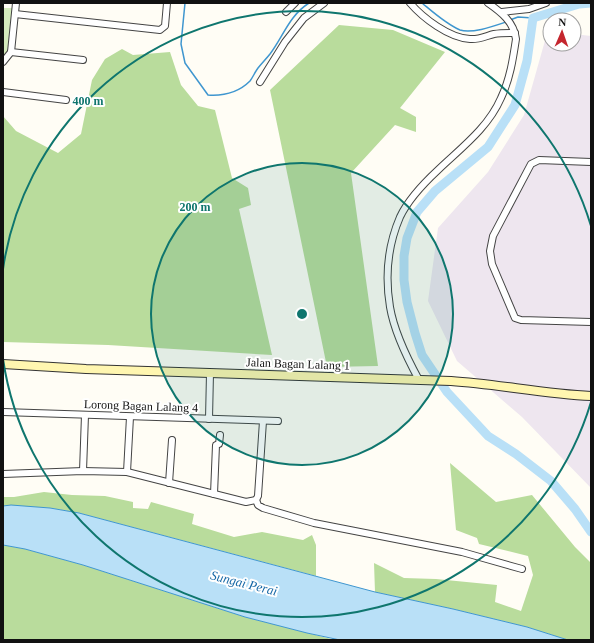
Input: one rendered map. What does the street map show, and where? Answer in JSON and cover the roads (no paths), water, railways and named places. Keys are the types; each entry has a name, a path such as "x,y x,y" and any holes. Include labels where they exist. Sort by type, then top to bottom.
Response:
{"main road":[{"name":"Jalan Bagan Lalang 1","path":"3,364 451,381 568,395 591,396"}],"street":[{"path":"3,62 11,52 16,3"},
{"path":"15,14 160,30 164,28 166,24 167,3"},
{"path":"286,12 294,3"},
{"path":"260,82 285,42 304,18 324,3"},
{"path":"410,3 432,22 445,31 460,38 484,38 495,34 514,31"},
{"path":"420,380 404,348 390,307 387,275 391,248 400,217 413,197 437,170 473,138 492,114 501,98 508,78 516,39 514,31 502,14 488,3"},
{"path":"516,3 516,11"},
{"path":"502,14 529,9 546,3"},
{"path":"11,52 83,60"},
{"path":"3,92 66,100"},
{"path":"591,162 539,160 531,164 493,236 490,252 492,264 515,318 521,320 591,322"},
{"path":"209,419 210,373"},
{"name":"Lorong Bagan Lalang 4","path":"3,412 85,416 278,421"},
{"path":"82,471 85,416"},
{"path":"127,472 130,417"},
{"path":"263,421 258,496 256,500 258,505 263,508 314,523 395,540 444,548 522,570"},
{"path":"214,494 216,445 219,444 220,435"},
{"path":"169,483 172,440"},
{"path":"3,474 82,471 127,472 246,502 256,500"}],"water":[{"name":"Sungai Perai","path":"11,505 50,508 79,513 375,592 527,627 568,640 340,640 307,633 245,617 83,565 25,549 3,545 3,506"}],"waterway":[{"path":"185,3 181,44 185,63 208,95 225,94 236,91 246,85 275,47 296,14 309,3"},
{"path":"422,3 445,21 460,30 477,30 506,22"},
{"path":"591,3 579,4 533,18 527,61 515,105 488,147 435,191 417,212 407,238 404,256 404,280 407,302 415,333 422,355 447,392 488,436 516,454 551,481 575,509 591,532"},
{"path":"510,20 518,17 533,18"}]}
